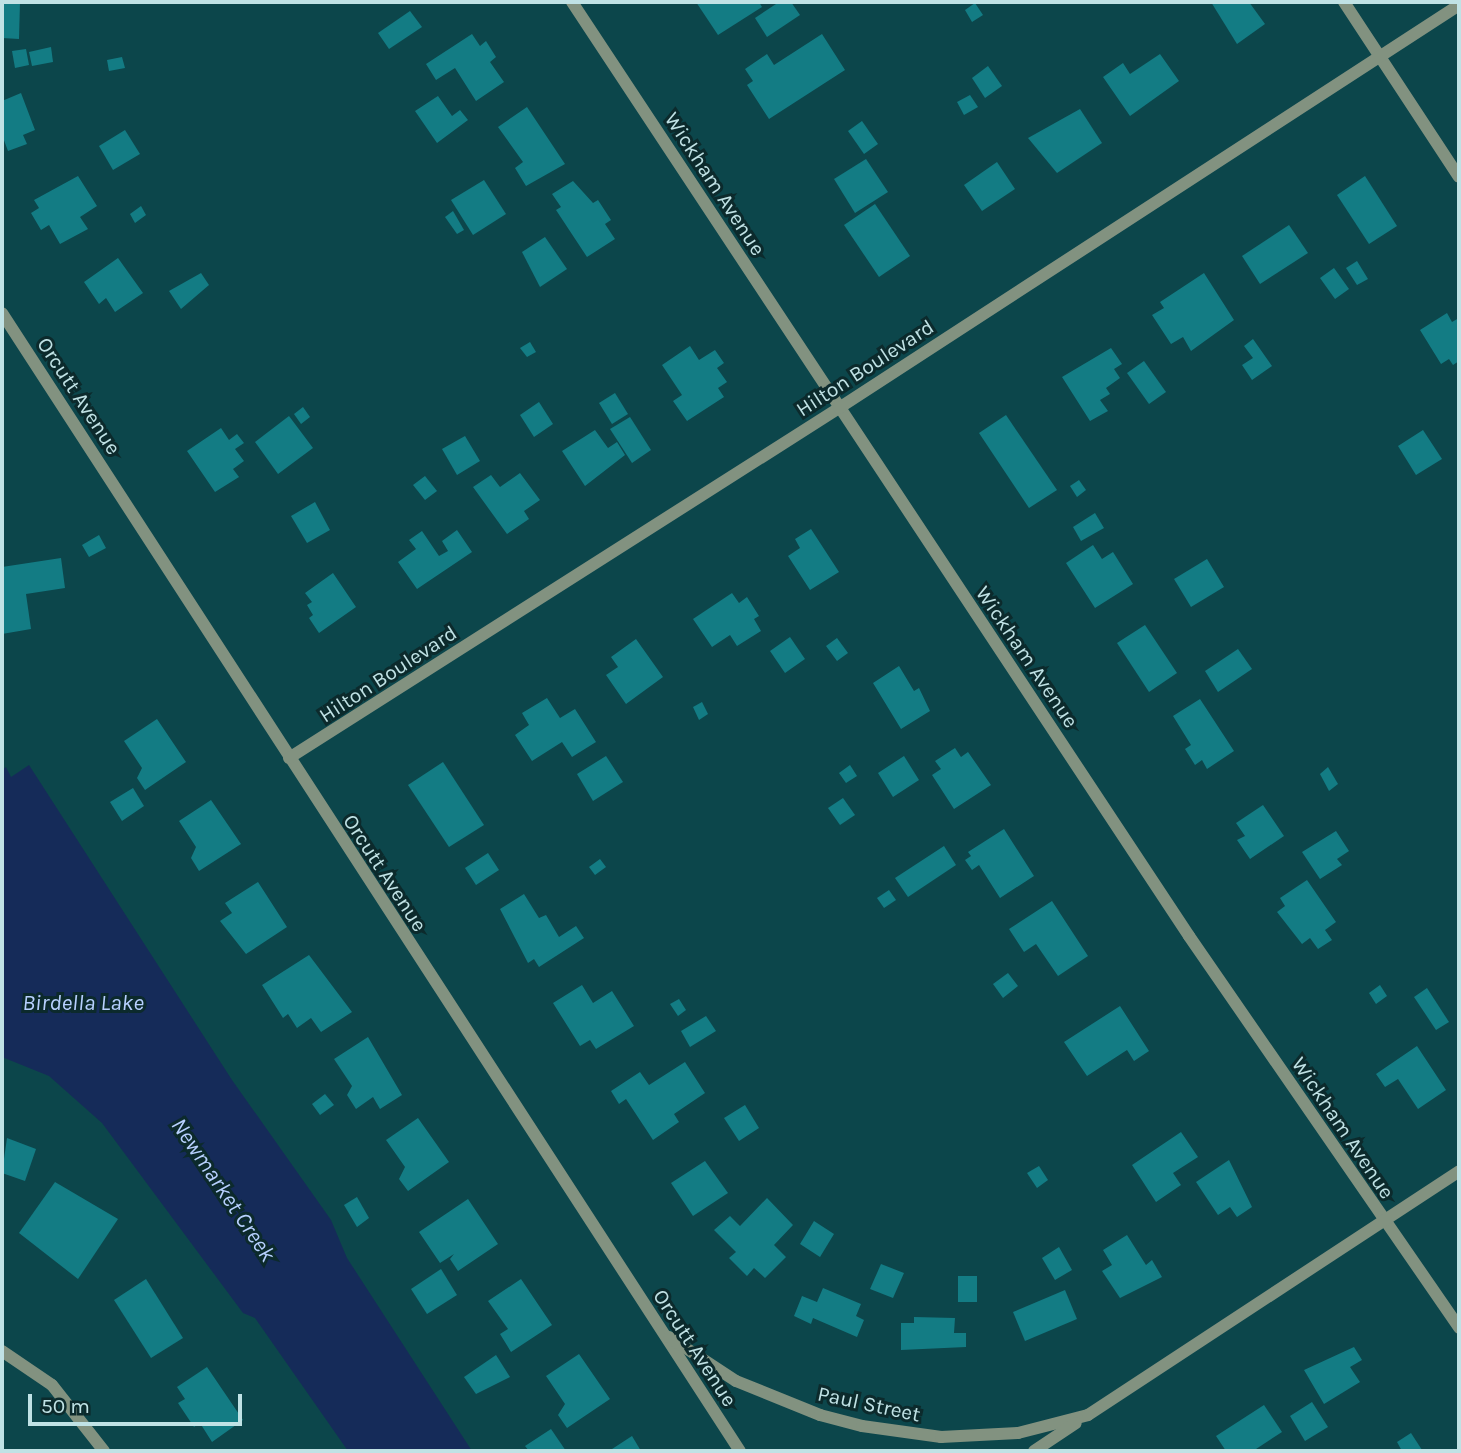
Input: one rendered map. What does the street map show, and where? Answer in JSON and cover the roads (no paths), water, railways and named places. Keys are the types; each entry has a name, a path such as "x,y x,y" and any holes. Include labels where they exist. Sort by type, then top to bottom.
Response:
{"street":[{"name":"Wickham Avenue","path":"572,2 839,408 1383,1221 1459,1328"},
{"path":"1344,2 1459,177"},
{"name":"Hilton Boulevard","path":"289,758 839,408 1459,5"},
{"name":"Orcutt Avenue","path":"2,313 740,1451"},
{"name":"Paul Street","path":"1034,1451 1459,1171"},
{"name":"Paul Street","path":"660,1330 736,1381 777,1400 862,1426 941,1437 980,1437 1018,1433 1088,1415"},
{"path":"2,1351 52,1385 104,1451"}],"water":[{"name":"Birdella Lake","path":"29,765 232,1080 331,1220 347,1258 472,1451 348,1451 255,1318 243,1313 102,1123 49,1076 2,1057 2,770 6,767 11,777"}],"water label":[{"name":"Newmarket Creek","path":"223,1190"}]}
